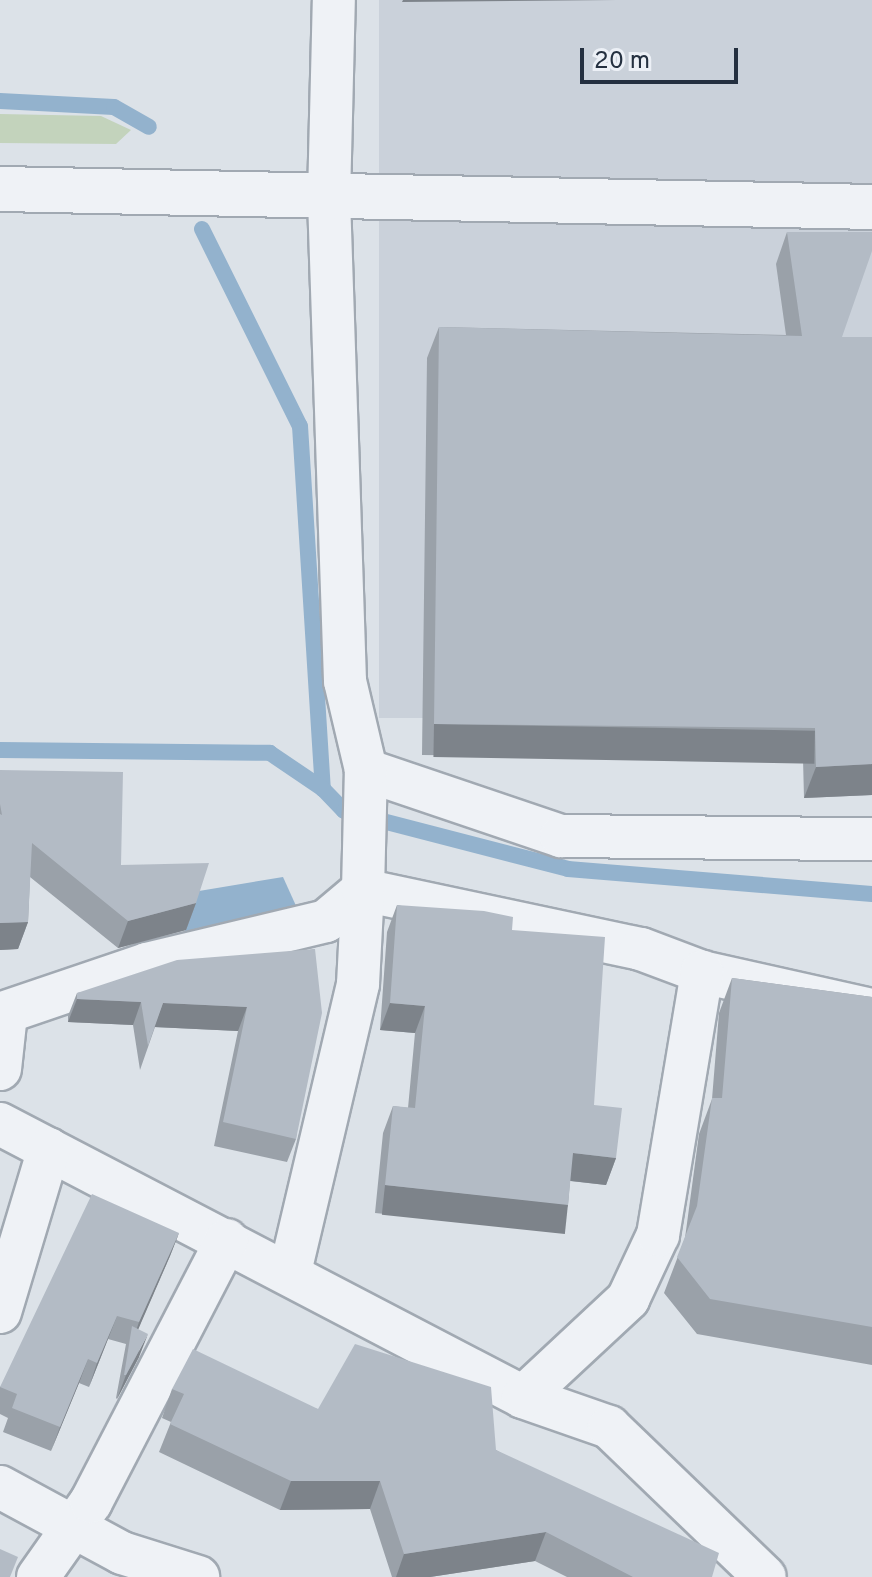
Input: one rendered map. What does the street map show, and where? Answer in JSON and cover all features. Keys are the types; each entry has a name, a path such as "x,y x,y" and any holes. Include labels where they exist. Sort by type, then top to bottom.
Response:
{"street":[{"path":"290,1272 358,984 363,890 366,770 345,681 329,198 334,0"},
{"path":"0,189 872,207"},
{"path":"366,770 561,836 872,839"},
{"path":"363,890 641,949 702,972 872,1010"},
{"path":"0,1069 3,1014 147,964 326,921 363,890"},
{"path":"523,1397 628,1299 658,1235 702,972"},
{"path":"0,1124 290,1272 523,1397 609,1427 765,1577"},
{"path":"0,1312 49,1149"},
{"path":"38,1577 74,1524 227,1240"},
{"path":"0,1487 74,1524 122,1553 198,1577"}],"shaded area":[{"path":"379,0 872,0 872,718 379,718"}],"green space":[{"path":"0,114 101,116 131,130 116,144 0,143"}],"water":[{"path":"283,877 297,908 183,937 199,891"}],"building":[{"path":"787,232 872,232 872,251 842,337 872,337 872,764 816,767 815,728 434,724 439,327 802,336"},
{"path":"0,770 123,772 121,865 209,863 196,903 128,921 32,843 28,922 0,923"},
{"path":"397,905 484,911 513,917 512,930 605,937 594,1105 622,1108 616,1158 573,1153 568,1205 385,1185 393,1106 415,1108 425,1006 390,1003"},
{"path":"315,949 322,1013 296,1139 223,1122 247,1007 163,1003 148,1046 141,1002 77,999 77,993 177,960"},
{"path":"732,978 872,997 872,1327 710,1299 677,1257 697,1206 712,1098 722,1098"},
{"path":"92,1194 179,1233 139,1322 117,1316 97,1363 88,1359 60,1427 12,1408 17,1394 0,1387"},
{"path":"132,1326 148,1334 124,1375"},
{"path":"355,1344 491,1387 496,1450 719,1553 712,1577 633,1577 546,1532 404,1554 380,1481 291,1481 170,1424 184,1394 172,1389 193,1349 318,1409"},
{"path":"0,1549 18,1557 10,1577 0,1577"}],"waterway":[{"path":"0,101 114,107 149,127"},
{"path":"202,229 300,426 323,789 344,811 568,869 872,894"},
{"path":"0,750 270,753 323,789"}]}
